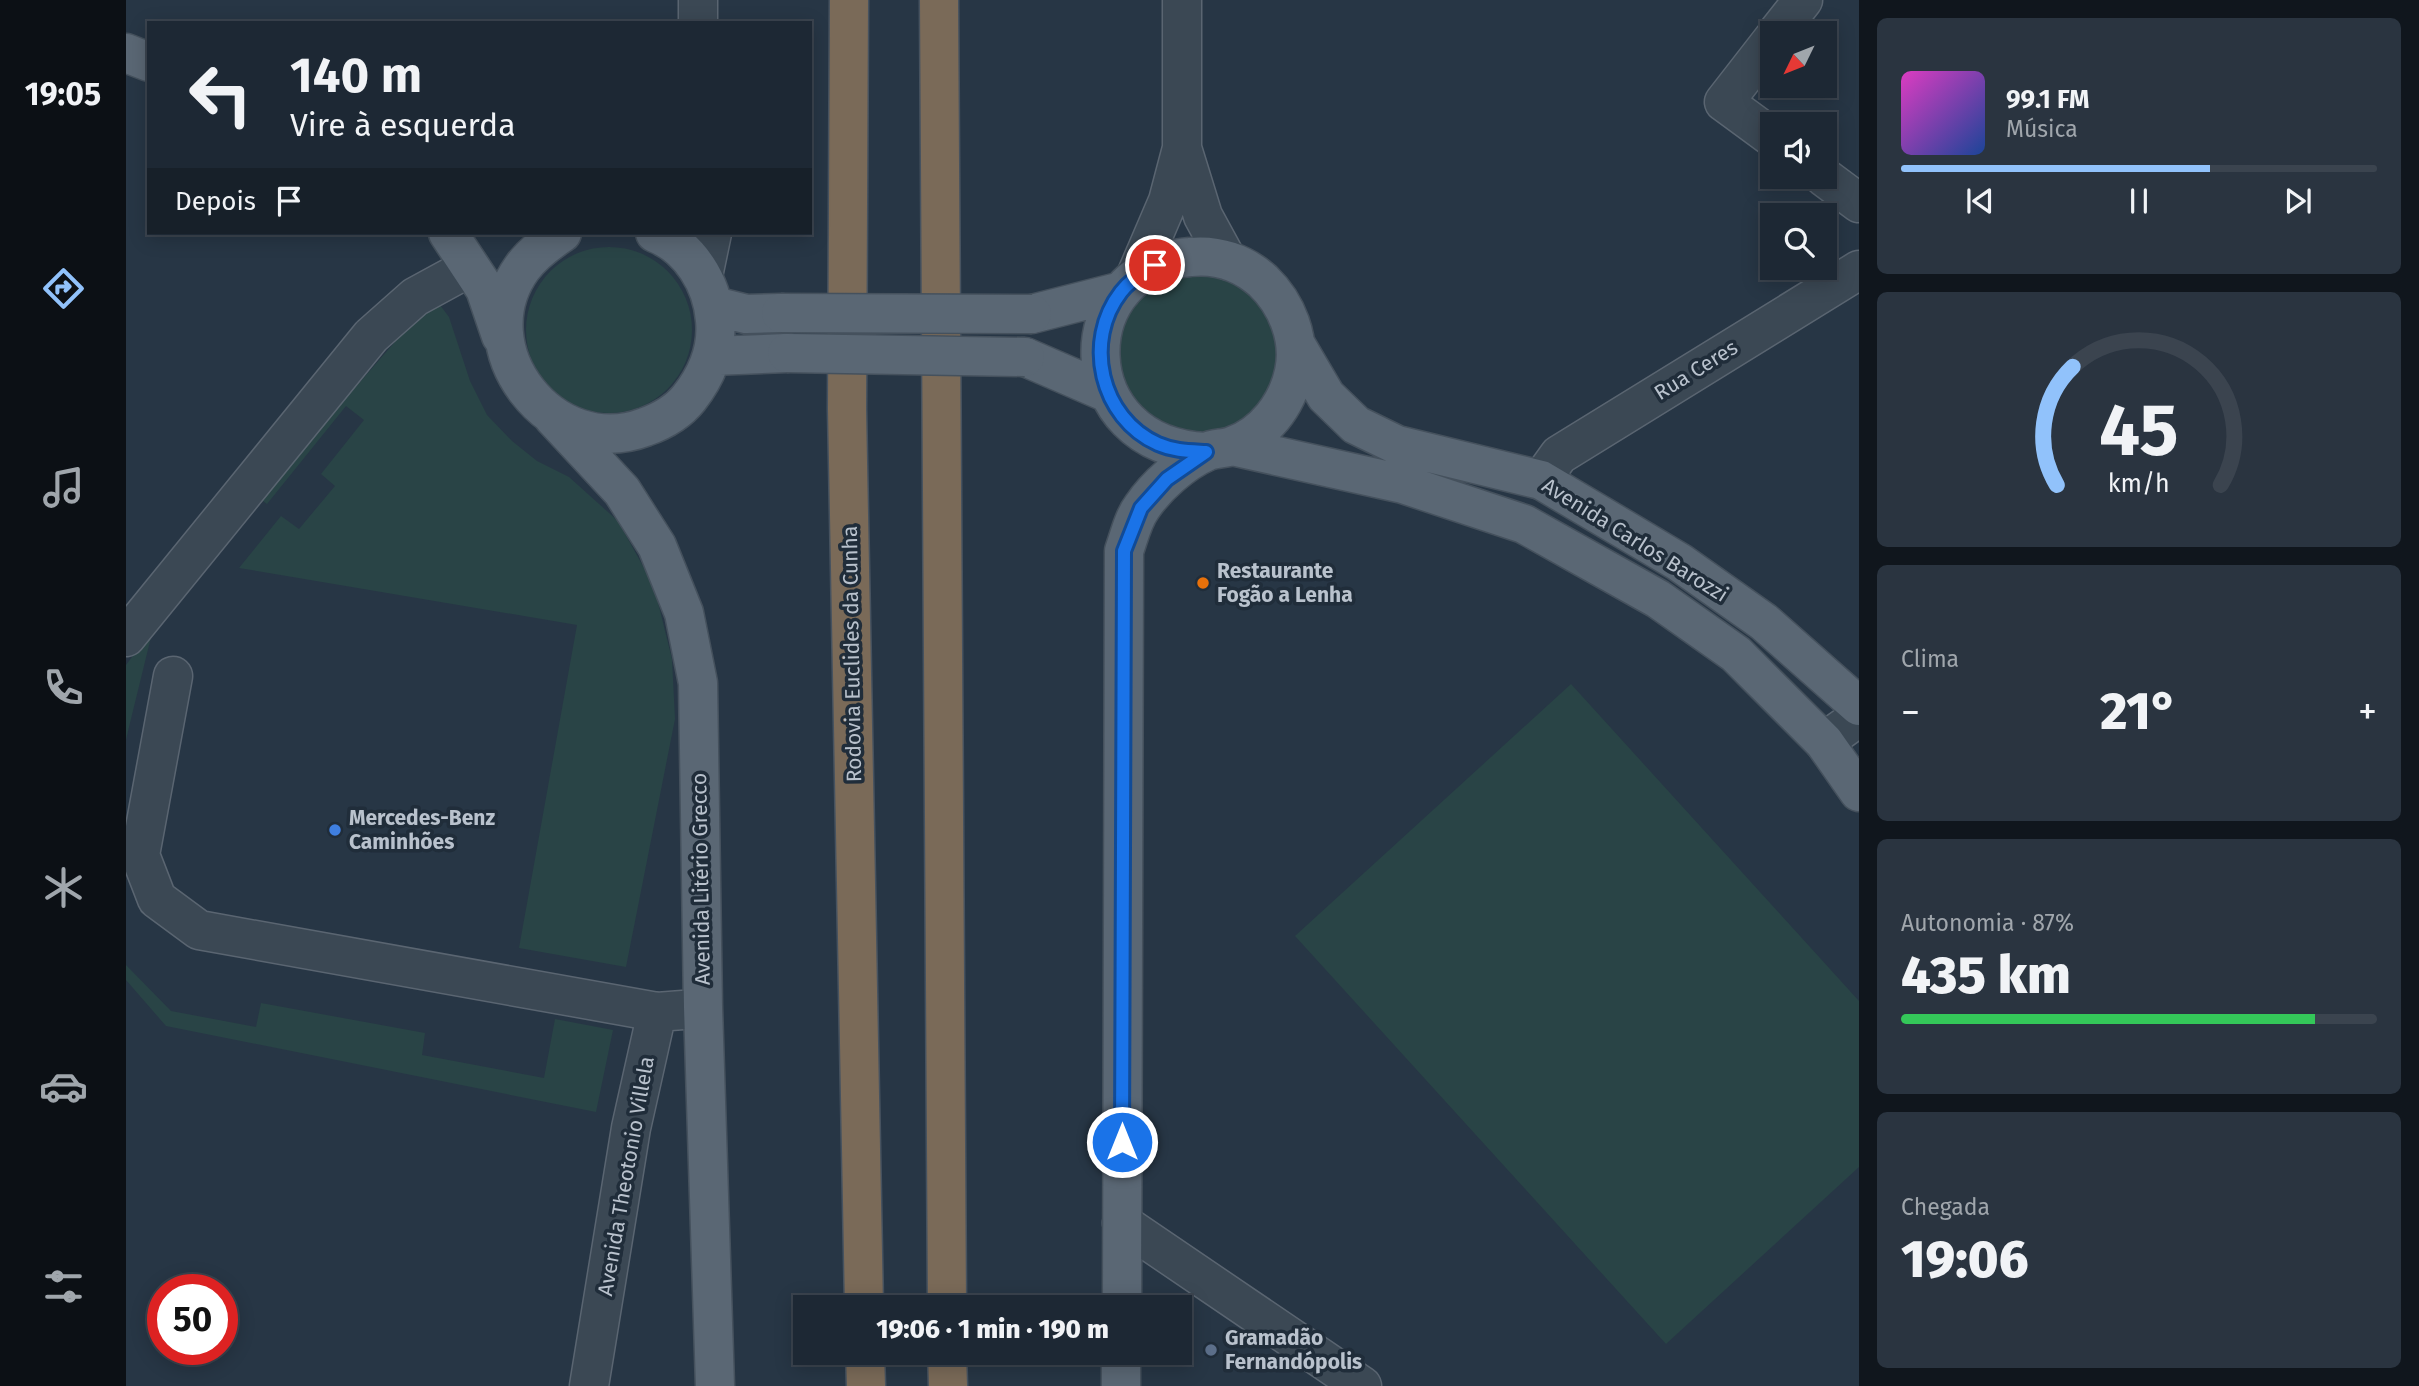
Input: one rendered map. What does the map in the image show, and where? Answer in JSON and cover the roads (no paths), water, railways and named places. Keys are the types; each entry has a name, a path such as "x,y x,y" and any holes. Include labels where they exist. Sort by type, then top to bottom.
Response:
{"highway":[{"name":"Rodovia Euclides da Cunha","path":"849,0 847,409 864,1295"},
{"path":"939,0 947,1295"},
{"path":"865,1365 866,1386"},
{"path":"947,1365 948,1386"}],"main road":[{"path":"126,53 147,61"},
{"name":"Avenida Litério Grecco","path":"449,235 485,289 516,376 532,399 553,417 622,491 657,546 684,613 698,684 703,1007 715,1386"},
{"path":"506,350 504,322 509,295 521,269 539,248 559,235"},
{"path":"553,417 579,429 607,434 635,431 661,421 690,397 702,382 713,356 716,331 708,291 685,253 658,235"},
{"path":"708,291 746,314 1032,314 1128,284 1155,265 1202,255 1227,260 1253,272 1274,292 1289,317 1296,345 1295,371 1287,396 1273,417 1255,435 1219,449 1167,479 1141,508 1124,551 1122,1295"},
{"path":"1128,284 1108,313 1100,340 1101,367 1108,393 1121,414 1138,431 1170,447 1219,449"},
{"name":"Avenida Carlos Barozzi","path":"1296,345 1326,396 1356,425 1396,445 1541,480 1679,562 1764,622 1859,706"},
{"path":"713,356 787,354 1025,357 1108,393"},
{"name":"Avenida Carlos Barozzi","path":"1219,449 1403,484 1524,524 1658,599 1736,654 1824,742 1859,792"},
{"path":"1524,524 1541,480"},
{"path":"1658,599 1679,562"},
{"path":"1121,1365 1121,1386"}],"street":[{"path":"698,0 698,21"},
{"path":"1128,284 1168,201 1182,148 1182,0"},
{"path":"1786,21 1803,0"},
{"path":"1760,56 1724,102 1760,128"},
{"path":"1182,148 1203,216 1227,260"},
{"path":"1837,187 1859,203"},
{"path":"708,291 712,235"},
{"path":"126,637 371,336 415,297 470,267"},
{"name":"Rua Ceres","path":"1541,480 1559,455 1859,270"},
{"path":"173,676 140,855 157,899 199,930 657,1012 703,1007"},
{"path":"1824,742 1859,717"},
{"name":"Avenida Theotonio Villela","path":"589,1386 631,1128 657,1012"},
{"path":"1122,1223 1362,1386"}],"place":[{"name":"Restaurante Fogão a Lenha","path":"1203,583"},
{"name":"Mercedes-Benz Caminhões","path":"335,830"},
{"name":"Gramadão Fernandópolis","path":"1211,1350"}]}
